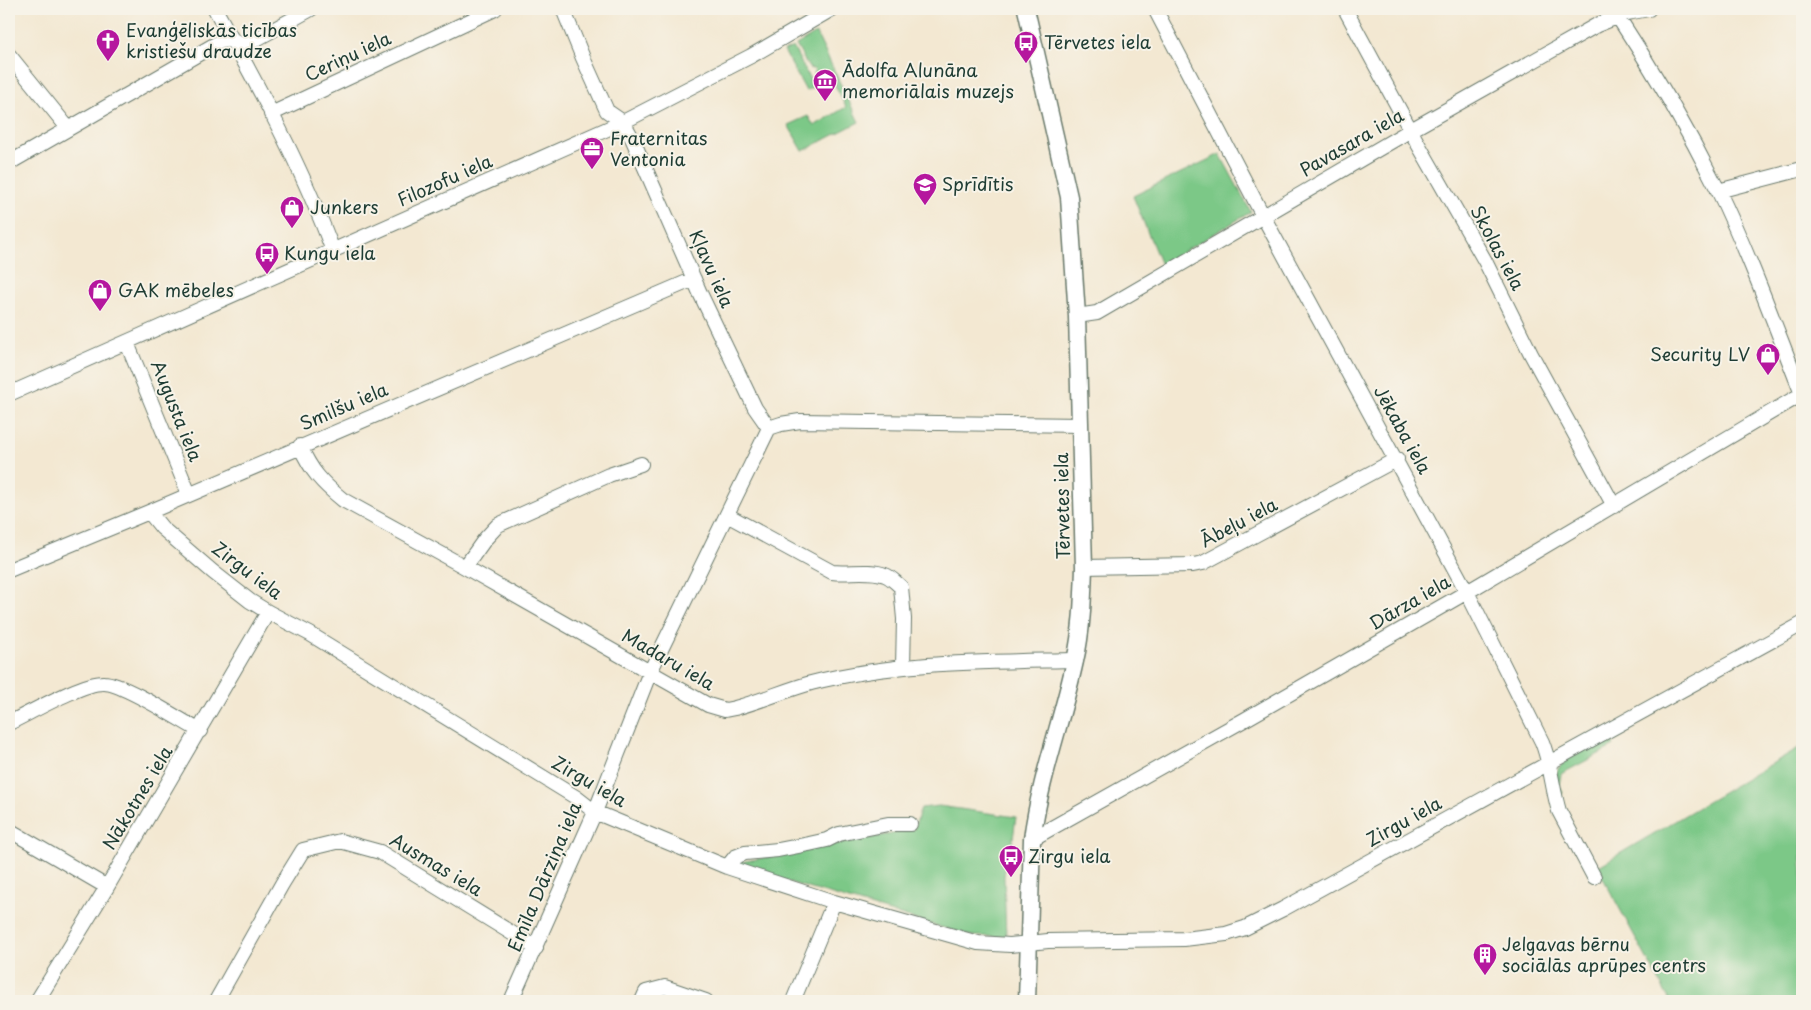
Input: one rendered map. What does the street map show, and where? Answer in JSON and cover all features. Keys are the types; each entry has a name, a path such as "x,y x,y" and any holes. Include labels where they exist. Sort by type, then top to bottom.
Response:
{"main road":[{"name":"Tērvetes iela","path":"1026,9 1069,197 1078,316 1084,567 1076,660 1036,812 1032,839 1026,1001"}],"street":[{"path":"216,9 271,114 308,191 332,251"},
{"path":"9,164 68,128 221,41 232,40 244,44 251,42 311,9"},
{"name":"Ceriņu iela","path":"271,114 494,9"},
{"path":"563,9 607,110 623,122"},
{"name":"Filozofu iela","path":"9,394 623,122 751,56 832,9"},
{"name":"Jēkaba iela","path":"1155,9 1263,216 1397,459 1467,592 1542,742 1560,811 1594,877"},
{"name":"Skolas iela","path":"1345,9 1485,261 1531,354 1614,506"},
{"name":"Pavasara iela","path":"1078,316 1097,313 1411,130 1597,25 1615,12 1649,9"},
{"path":"1615,12 1680,118 1718,191 1802,394"},
{"path":"9,55 68,128"},
{"name":"Kļavu iela","path":"623,122 646,168 694,279 755,408 769,428"},
{"path":"1718,191 1802,169"},
{"name":"Smilšu iela","path":"9,570 694,279"},
{"name":"Augusta iela","path":"127,343 189,494"},
{"name":"Dārza iela","path":"1032,839 1467,592 1802,394"},
{"path":"769,428 800,421 1081,425"},
{"name":"Emīla Dārziņa iela","path":"511,1001 595,812 650,672 769,428"},
{"name":"Madaru iela","path":"300,446 310,467 325,486 343,500 465,567 708,706 725,710 811,683 903,666 1076,660"},
{"name":"Ābeļu iela","path":"1084,567 1193,565 1203,563 1397,459"},
{"path":"465,567 485,539 498,525 609,475 641,464"},
{"name":"Zirgu iela","path":"149,512 162,528 250,601 310,634 577,798 595,812 727,867 834,902 978,943 1010,945 1043,941 1204,937 1226,934 1245,928 1309,895 1802,624"},
{"path":"727,515 832,572 870,572 886,575 901,587 904,620 903,666"},
{"name":"Nākotnes iela","path":"37,1001 107,887 268,612"},
{"path":"9,723 84,686 104,683 122,688 200,730"},
{"path":"727,867 735,857 745,853 778,850 809,844 827,840 846,832 888,824 910,824"},
{"path":"9,830 107,887"},
{"name":"Ausmas iela","path":"216,1001 303,850 340,841 380,852 536,948"},
{"path":"793,1001 834,902"},
{"path":"642,1001 646,992 665,987 706,1001"}],"green space":[{"path":"816,33 859,122 803,151 788,125 808,116 814,126 846,107 831,77 817,84 813,77 815,71 809,68 796,45"},
{"path":"793,47 814,87 806,91 784,51"},
{"path":"1220,154 1251,212 1161,265 1133,196"},
{"path":"1609,737 1612,738 1614,746 1561,774 1559,785 1563,793 1559,796 1556,777 1560,767 1572,757"},
{"path":"1802,746 1802,1001 1670,1001 1597,867"},
{"path":"939,806 1016,817 1012,846 1006,856 1004,877 1006,937 971,936 741,868 741,862 914,829 921,808"}],"place":[{"name":"Evanģēliskās ticības kristiešu draudze","path":"108,62"},
{"name":"Tērvetes iela","path":"1026,64"},
{"name":"Ādolfa Alunāna memoriālais muzejs","path":"825,102"},
{"name":"Fraternitas Ventonia","path":"592,170"},
{"name":"Sprīdītis","path":"925,206"},
{"name":"Junkers","path":"292,229"},
{"name":"Kungu iela","path":"267,275"},
{"name":"GAK mēbeles","path":"100,312"},
{"name":"Security LV","path":"1768,376"},
{"name":"Zirgu iela","path":"1011,878"},
{"name":"Jelgavas bērnu sociālās aprūpes centrs","path":"1485,976"}]}
